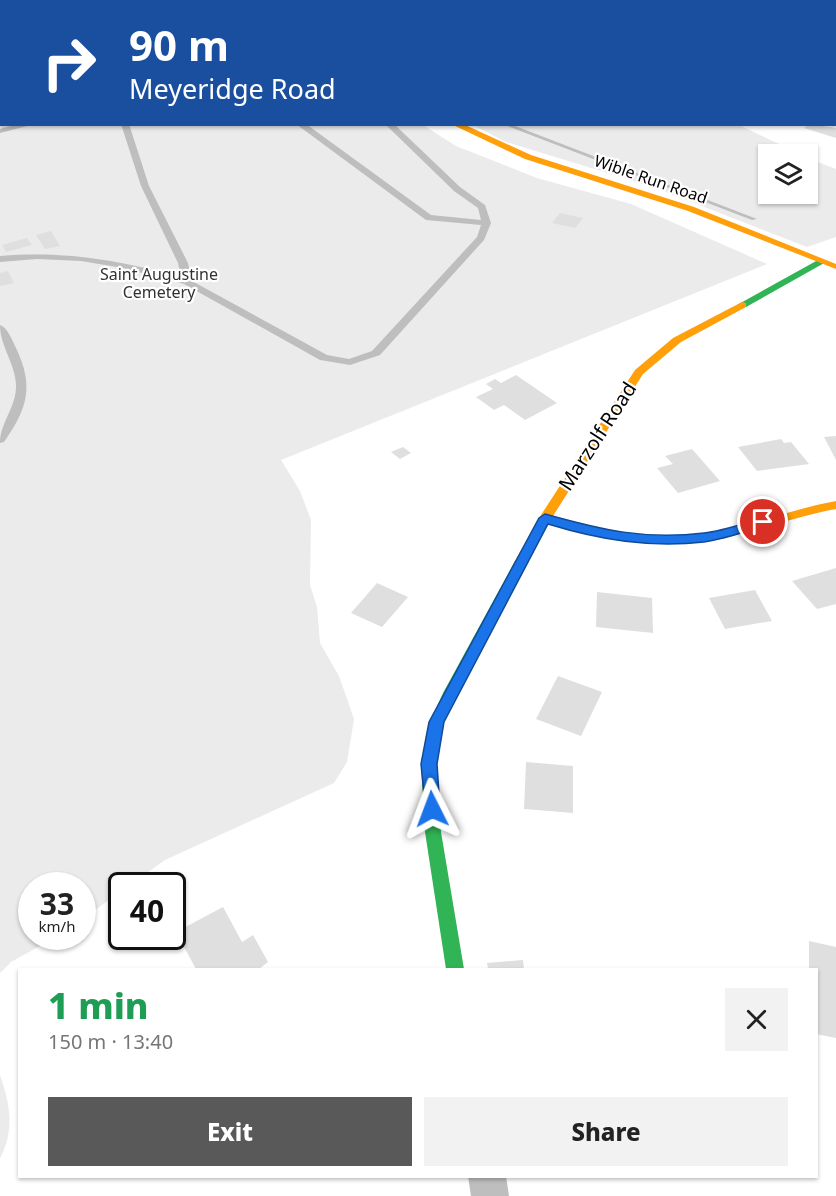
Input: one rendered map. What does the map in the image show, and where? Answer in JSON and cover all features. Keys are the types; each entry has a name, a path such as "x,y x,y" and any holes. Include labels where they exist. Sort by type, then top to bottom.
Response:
{"street":[{"name":"Wible Run Road","path":"459,126 519,153 647,193 836,268"},
{"name":"Marzolf Road","path":"455,968 434,832 429,764 436,722 545,518 598,431 639,372 654,357 677,340 821,262"},
{"path":"545,518 585,531 618,538 672,541 706,537 785,515 836,506"},
{"path":"487,1178 490,1196"}],"lane":[{"path":"0,132 24,126"},
{"path":"126,126 145,186 183,263 187,282"},
{"path":"303,126 429,218 486,223"},
{"path":"0,260 37,256 81,258 124,265 187,282 324,358 350,362 376,353 481,238 486,223 482,207 457,189 391,126"},
{"path":"0,328 18,358 21,379 19,402 11,425 0,439"}],"green space":[{"name":"Saint Augustine Cemetery","path":"0,126 425,126 456,146 537,178 631,204 767,264 281,460 300,491 311,520 310,585 317,607 320,643 339,676 354,719 347,762 334,783 165,860 148,872 108,872 108,901 96,909 96,872 18,872 18,950 33,950 11,962 0,973"},
{"path":"475,126 741,126 779,144 758,144 758,204 818,204 818,162 836,169 836,237 807,247 653,187 506,142"},
{"path":"0,1075 8,1107 9,1127 5,1148 0,1158"}],"building":[{"path":"822,126 836,128 836,138 804,128"},
{"path":"560,213 583,218 575,228 552,223"},
{"path":"51,231 60,246 45,249 36,235"},
{"path":"27,238 32,245 6,252 2,245"},
{"path":"8,271 14,283 0,286 0,273"},
{"path":"516,375 557,403 525,420 504,405 494,410 476,397 493,389 486,384 495,379 501,383"},
{"path":"836,436 836,460 824,437"},
{"path":"781,439 784,443 791,442 809,464 757,471 738,447"},
{"path":"403,447 411,453 400,459 391,452"},
{"path":"692,449 720,481 678,493 657,468 673,464 665,456"},
{"path":"836,568 836,604 817,609 792,581"},
{"path":"377,583 408,597 382,627 351,613"},
{"path":"755,590 772,621 725,629 709,598"},
{"path":"597,592 652,598 653,633 596,627"},
{"path":"558,676 602,692 581,736 536,719"},
{"path":"526,762 573,766 573,813 524,809"},
{"path":"223,907 242,942 253,935 268,962 260,968 195,968 186,950 186,927"},
{"path":"809,941 836,947 836,1038 818,1034 818,968 809,968"},
{"path":"523,960 524,968 488,968 487,963"}],"waterway":[{"path":"509,126 754,219"}],"traffic: fast":[{"path":"742,305 821,262"},
{"path":"455,968 433,832 429,764 437,722 450,693 522,561"}],"traffic: slow":[{"path":"459,126 528,157 691,209 834,267"},
{"path":"522,561 545,518 639,372 677,340 742,305"},
{"path":"545,518 625,537 666,540 723,534 836,505"}],"route":[{"path":"432,809 429,764 436,722 545,518 585,531 618,538 672,541 706,537 763,522"}]}
